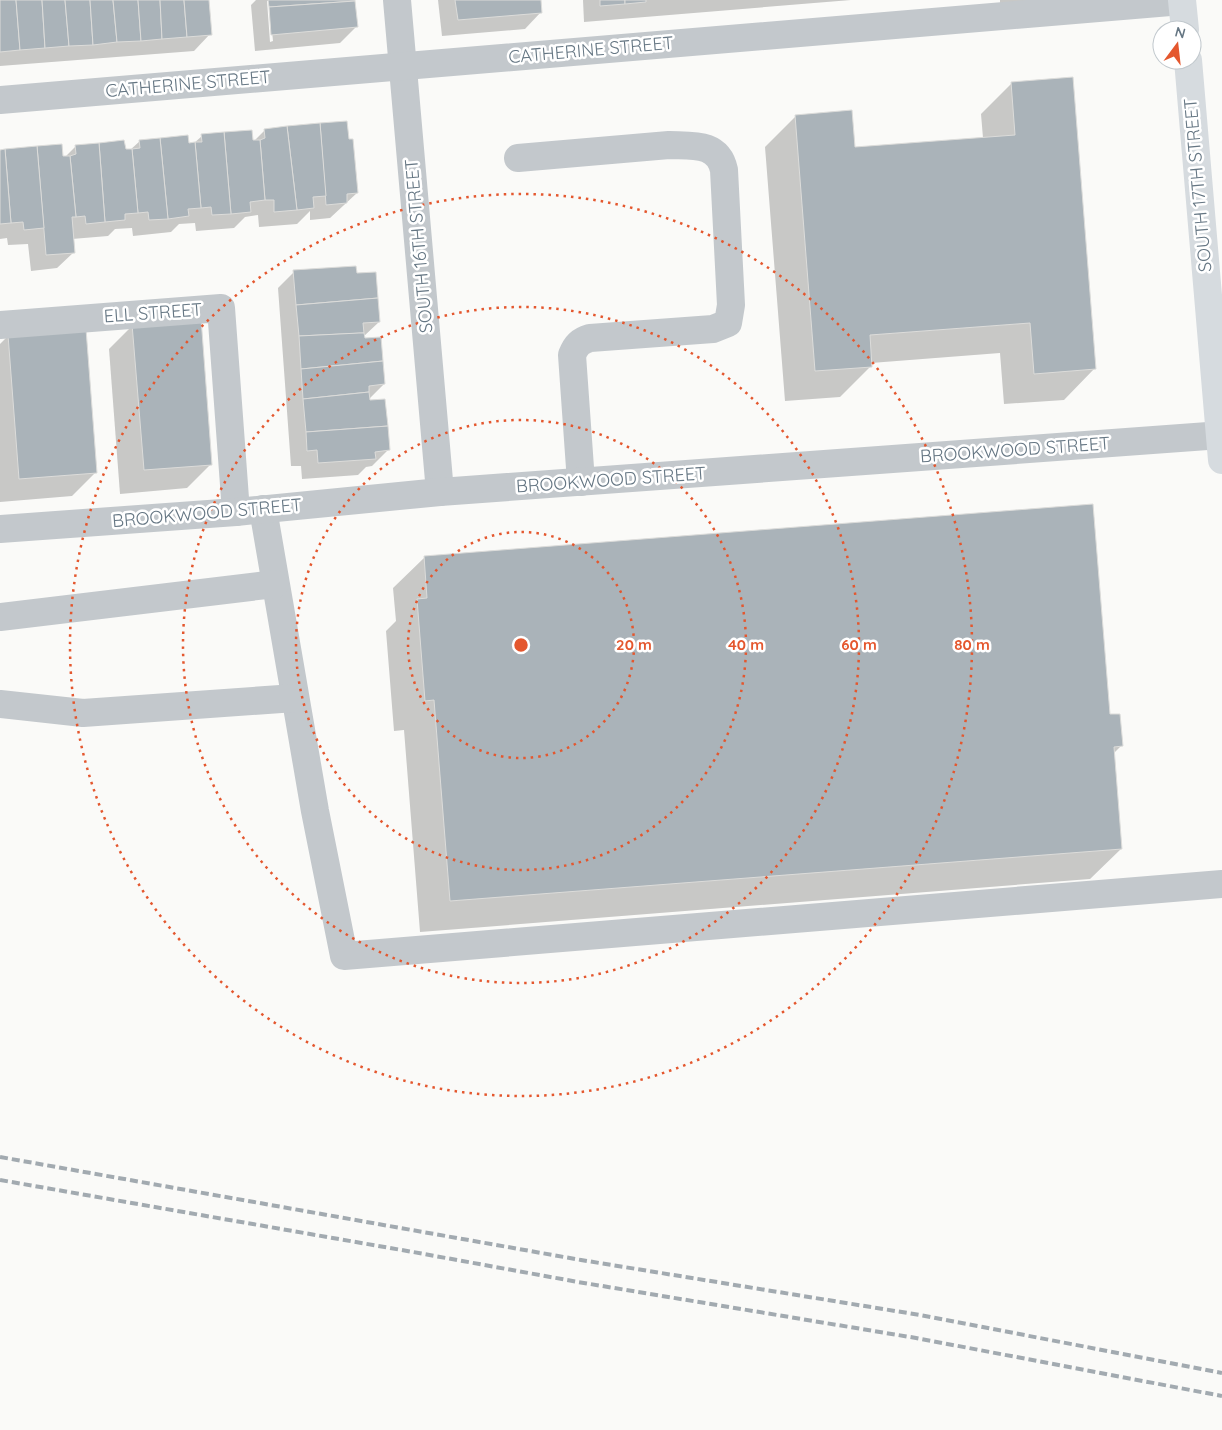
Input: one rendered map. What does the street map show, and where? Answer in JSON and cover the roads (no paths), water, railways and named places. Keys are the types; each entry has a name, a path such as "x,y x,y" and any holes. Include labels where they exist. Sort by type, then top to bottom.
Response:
{"main road":[{"path":"1182,0 1184,20"},
{"name":"SOUTH 17TH STREET","path":"1189,70 1221,444"}],"street":[{"name":"SOUTH 16TH STREET","path":"397,0 440,492"},
{"name":"CATHERINE STREET","path":"0,100 1182,0"},
{"path":"518,158 669,145 694,146 717,153 724,170 731,305 728,323 713,329 590,338 583,340 575,346 572,355 581,482"},
{"name":"ELL STREET","path":"0,325 221,308 236,512"},
{"name":"BROOKWOOD STREET","path":"0,529 236,512 440,492 581,482 1221,444"},
{"path":"263,509 315,811 344,956 1222,884"},
{"path":"0,617 275,584"},
{"path":"0,704 83,712 295,698"}],"railway":[{"path":"0,1157 581,1260 920,1315 1222,1373"},
{"path":"0,1180 578,1282 916,1338 1222,1396"}]}
